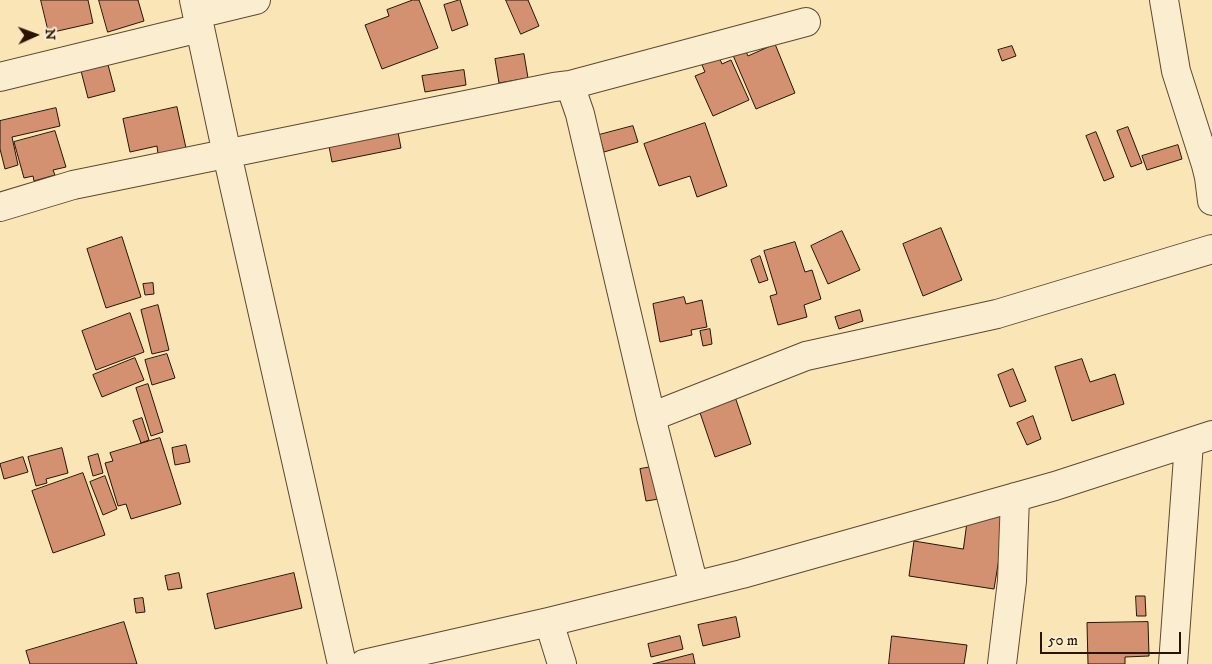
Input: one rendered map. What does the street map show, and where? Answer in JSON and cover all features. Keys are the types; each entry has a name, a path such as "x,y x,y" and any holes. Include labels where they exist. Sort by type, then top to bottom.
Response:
{"street":[{"path":"0,77 198,14 256,0"},
{"path":"1164,0 1176,71 1206,165 1212,201"},
{"path":"198,14 227,154 342,664"},
{"path":"0,207 73,185 570,85 806,22"},
{"path":"570,85 580,114 651,417 694,586"},
{"path":"651,417 806,356 997,314 1212,249"},
{"path":"364,664 549,622 742,574 1055,486 1201,439 1173,664"},
{"path":"1002,664 1012,581 1015,497"},
{"path":"549,622 562,664"}],"building":[{"path":"41,0 88,0 93,23 49,33"},
{"path":"99,0 138,0 144,21 108,32"},
{"path":"413,0 419,0 438,48 382,69 365,25 389,16 387,10"},
{"path":"460,0 468,25 452,31 444,5"},
{"path":"506,0 528,0 539,26 521,34"},
{"path":"741,41 748,56 775,44 795,93 756,109 729,46"},
{"path":"1012,46 1016,56 1002,61 998,50"},
{"path":"524,54 528,78 499,83 495,59"},
{"path":"719,57 722,64 731,60 749,100 713,116 695,76 705,72 702,65"},
{"path":"107,61 115,91 88,98 80,67"},
{"path":"464,70 466,85 425,92 422,76"},
{"path":"177,107 186,148 158,154 157,146 130,152 123,119"},
{"path":"56,108 60,126 12,137 18,165 5,169 0,149 0,121"},
{"path":"705,123 727,186 697,197 690,176 659,186 644,144"},
{"path":"633,126 638,142 604,152 599,135"},
{"path":"397,127 401,148 332,162 328,141"},
{"path":"1128,127 1142,163 1131,167 1117,131"},
{"path":"55,131 66,167 53,170 55,175 34,181 33,176 24,178 14,142"},
{"path":"1096,132 1114,177 1104,181 1086,136"},
{"path":"1178,145 1182,159 1147,170 1142,156"},
{"path":"941,228 962,280 923,296 903,244"},
{"path":"842,231 860,270 828,284 811,246"},
{"path":"122,237 141,297 106,308 87,249"},
{"path":"795,242 805,272 812,270 821,299 804,305 807,317 778,325 770,296 777,294 764,251"},
{"path":"760,256 768,280 759,283 751,260"},
{"path":"153,283 154,294 145,295 143,284"},
{"path":"684,297 686,304 702,300 707,327 691,330 692,335 660,342 653,304"},
{"path":"158,305 169,350 152,354 141,310"},
{"path":"860,310 863,321 839,329 835,317"},
{"path":"130,313 144,352 96,370 82,331"},
{"path":"710,329 712,344 703,346 700,331"},
{"path":"167,354 175,378 152,385 145,360"},
{"path":"135,358 144,380 102,397 93,375"},
{"path":"1082,359 1090,382 1115,374 1124,404 1072,421 1055,367"},
{"path":"1013,369 1026,401 1010,407 998,375"},
{"path":"730,382 751,444 715,457 694,395"},
{"path":"148,384 163,432 151,436 136,388"},
{"path":"1033,416 1041,439 1027,445 1017,423"},
{"path":"142,418 149,440 141,443 133,421"},
{"path":"160,438 181,504 131,519 126,504 118,506 105,463 113,461 110,453"},
{"path":"186,445 190,462 175,465 172,448"},
{"path":"62,448 68,473 46,479 47,483 36,486 28,457"},
{"path":"98,454 103,473 93,476 88,457"},
{"path":"23,457 28,472 4,479 0,464"},
{"path":"652,467 659,499 646,501 640,469"},
{"path":"83,473 105,535 53,553 32,491"},
{"path":"105,476 117,509 103,515 90,482"},
{"path":"969,510 1006,516 994,589 909,576 914,541 963,549"},
{"path":"179,573 182,588 168,590 165,576"},
{"path":"294,573 302,608 215,629 207,594"},
{"path":"1136,596 1145,596 1146,616 1137,616"},
{"path":"143,598 145,612 136,613 134,599"},
{"path":"736,617 740,637 703,646 698,625"},
{"path":"124,622 137,664 30,664 26,651"},
{"path":"1148,622 1149,656 1125,657 1125,664 1088,664 1087,623"},
{"path":"680,636 683,649 651,657 648,644"},
{"path":"892,636 967,645 964,664 889,664"},
{"path":"693,654 695,664 653,664"}]}
